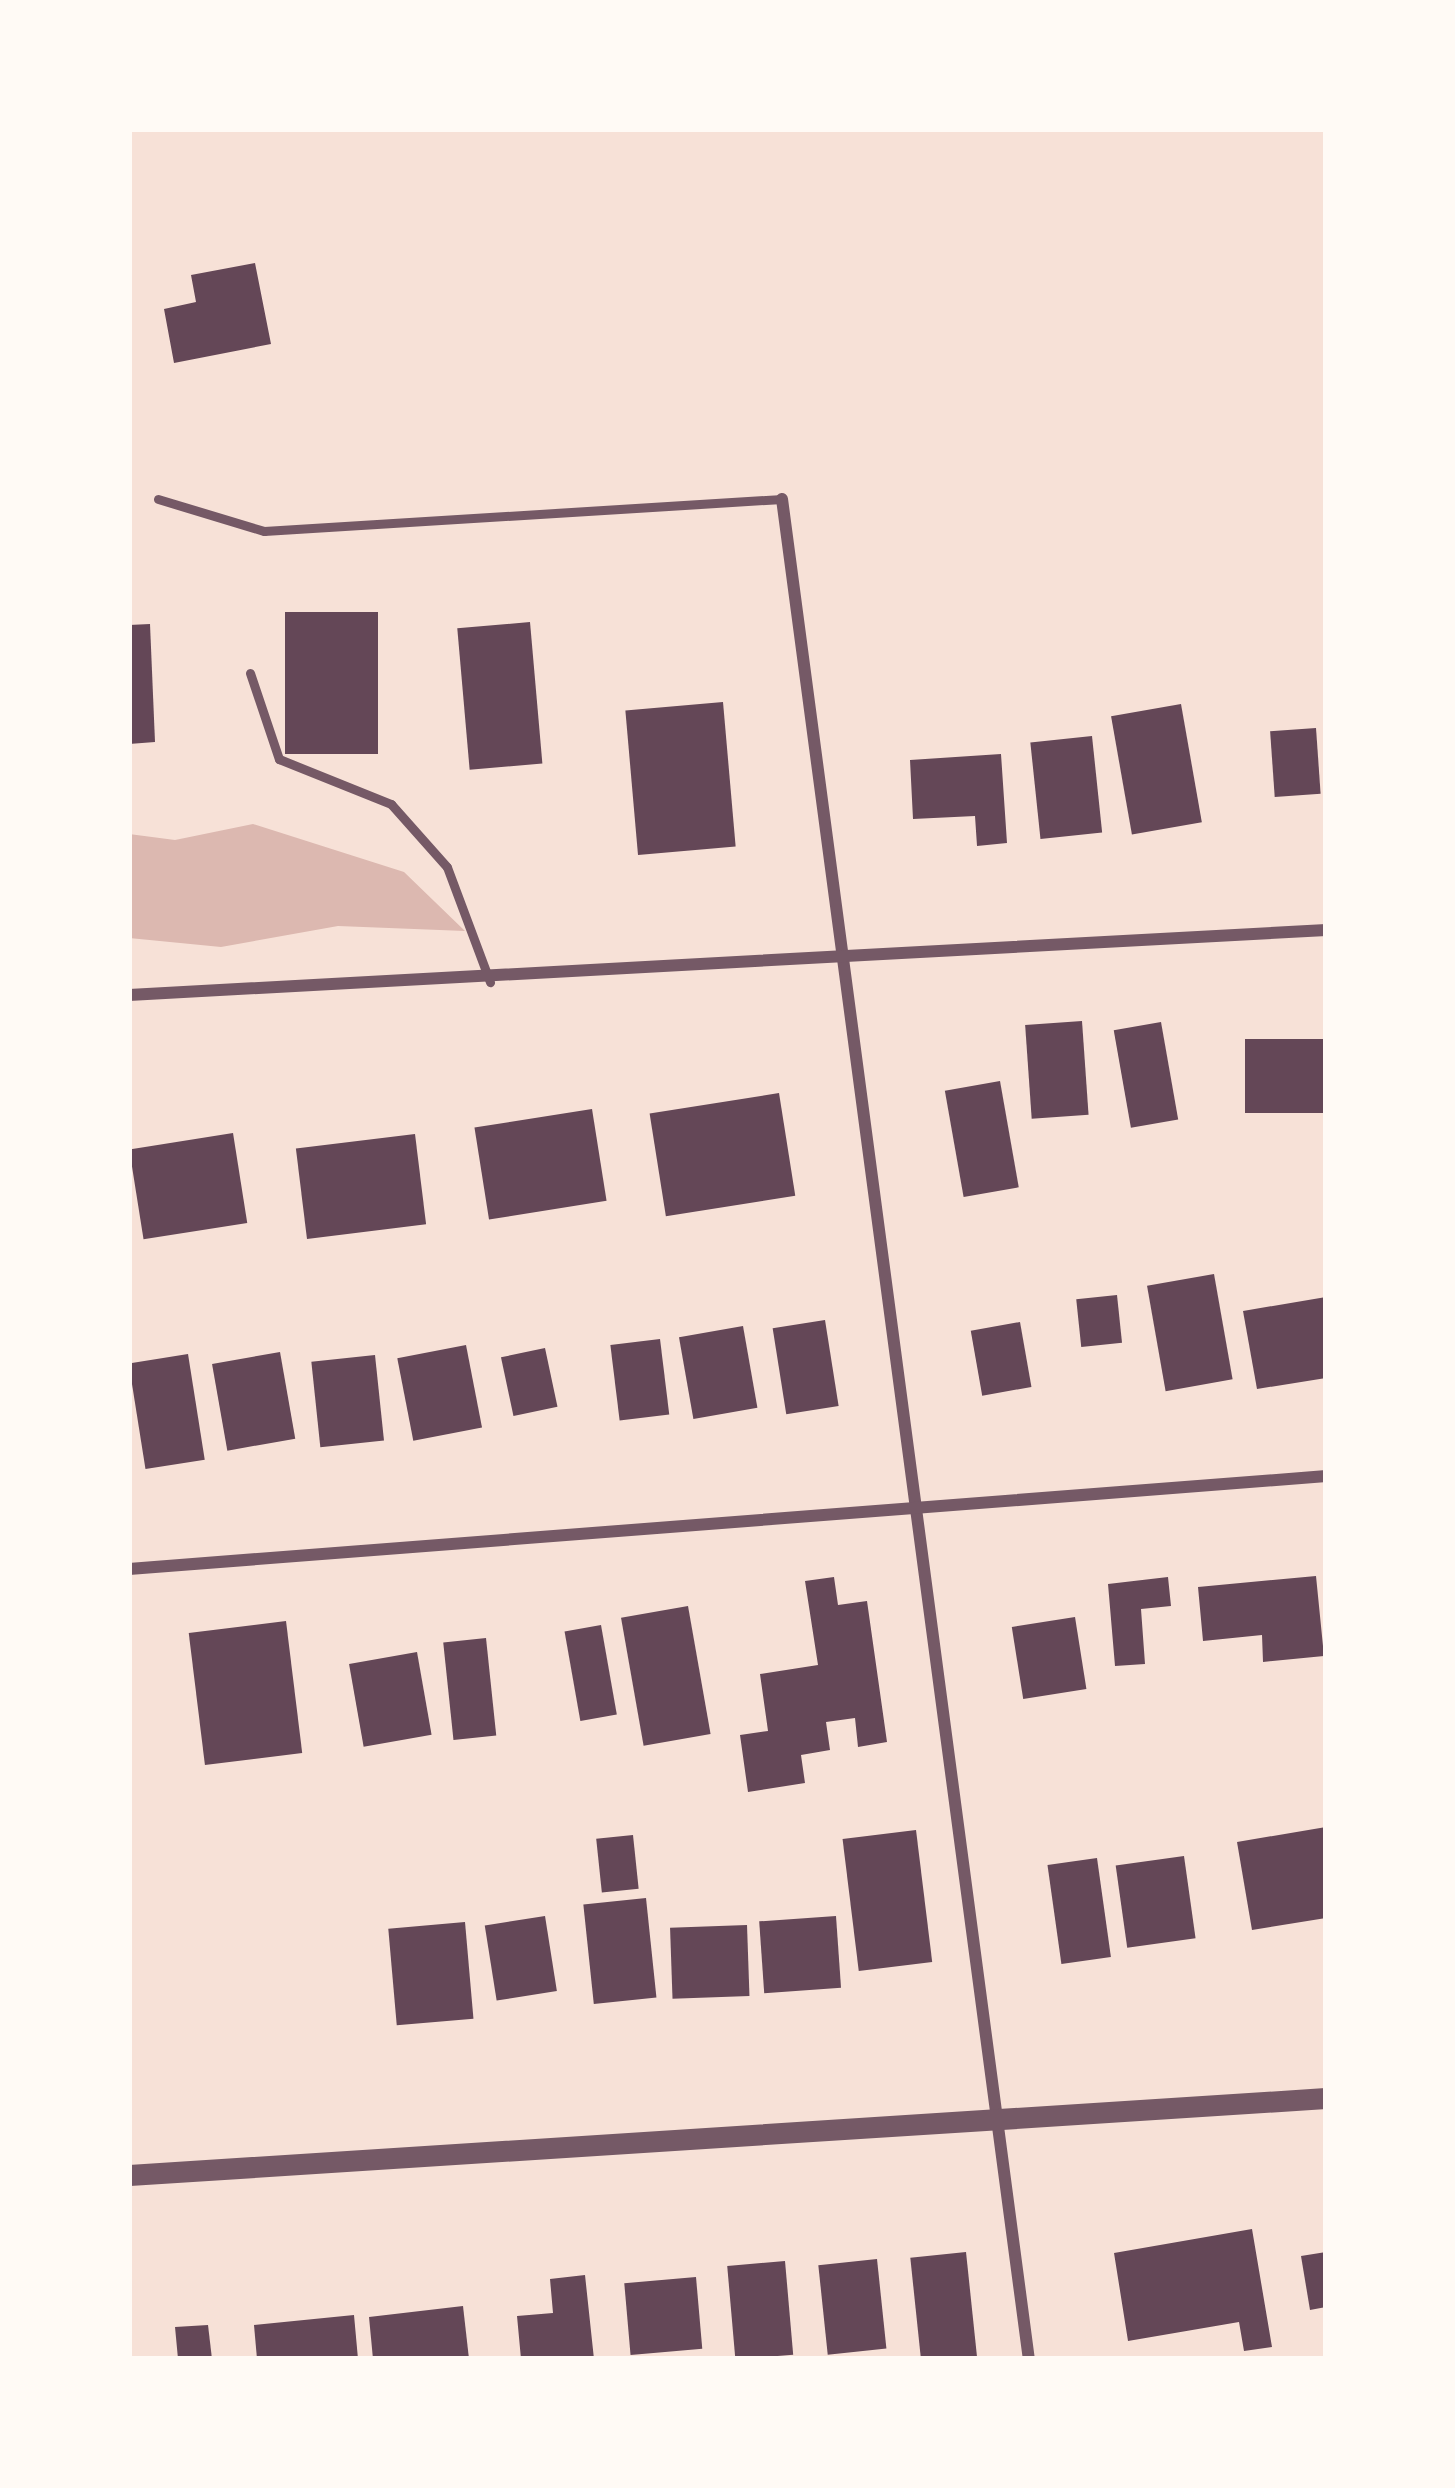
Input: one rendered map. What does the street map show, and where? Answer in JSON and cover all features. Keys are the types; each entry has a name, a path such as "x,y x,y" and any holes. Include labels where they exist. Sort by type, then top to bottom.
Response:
{"street":[{"path":"782,499 839,965 1029,2359"},
{"path":"129,995 839,965 1326,930"},
{"path":"129,1569 1326,1476"},
{"path":"129,2175 1326,2098"}],"lane":[{"path":"158,499 264,531 782,499"},
{"path":"250,673 279,759 391,804 447,867 490,982"}],"shaded area":[{"path":"253,824 404,872 465,931 338,926 221,947 129,938 129,834 175,840"}],"building":[{"path":"255,263 271,344 174,363 164,309 196,302 191,275"},
{"path":"285,612 378,612 378,754 285,754"},
{"path":"530,622 542,763 470,770 457,628"},
{"path":"150,624 155,742 129,744 129,625"},
{"path":"723,702 736,846 638,855 625,711"},
{"path":"1181,704 1202,822 1132,835 1111,716"},
{"path":"1316,728 1321,794 1275,797 1270,731"},
{"path":"1092,736 1102,832 1040,839 1030,742"},
{"path":"1001,754 1007,843 977,846 975,816 913,819 910,760"},
{"path":"1082,1021 1089,1115 1032,1119 1025,1025"},
{"path":"1161,1022 1178,1119 1131,1128 1114,1030"},
{"path":"1245,1039 1326,1039 1326,1113 1245,1113"},
{"path":"1000,1081 1019,1187 964,1197 945,1091"},
{"path":"779,1093 795,1196 666,1216 650,1113"},
{"path":"592,1109 607,1201 489,1219 474,1128"},
{"path":"233,1133 247,1223 144,1239 129,1149"},
{"path":"415,1134 426,1224 307,1239 296,1149"},
{"path":"1214,1274 1233,1379 1166,1391 1147,1286"},
{"path":"1117,1295 1122,1343 1081,1347 1076,1299"},
{"path":"1326,1297 1326,1378 1257,1389 1243,1311"},
{"path":"825,1320 839,1406 786,1414 773,1328"},
{"path":"1020,1322 1031,1387 982,1396 971,1331"},
{"path":"743,1326 757,1408 693,1419 679,1337"},
{"path":"660,1339 669,1414 620,1421 610,1345"},
{"path":"466,1345 482,1427 413,1441 397,1358"},
{"path":"545,1348 557,1407 513,1416 501,1357"},
{"path":"280,1352 295,1439 227,1451 212,1364"},
{"path":"188,1354 205,1460 145,1469 129,1363"},
{"path":"375,1355 384,1441 320,1447 311,1362"},
{"path":"1316,1576 1324,1656 1263,1662 1262,1635 1203,1641 1198,1587"},
{"path":"834,1577 838,1605 867,1601 887,1742 858,1747 855,1718 826,1722 830,1750 801,1755 805,1783 748,1792 740,1735 768,1731 760,1674 818,1665 805,1581"},
{"path":"1168,1577 1171,1606 1141,1609 1145,1664 1115,1666 1108,1584"},
{"path":"688,1606 711,1734 644,1746 621,1618"},
{"path":"1075,1617 1086,1689 1023,1699 1012,1627"},
{"path":"286,1621 302,1753 205,1765 189,1633"},
{"path":"601,1625 617,1715 580,1721 565,1631"},
{"path":"486,1638 496,1735 453,1740 443,1642"},
{"path":"417,1652 432,1735 364,1747 349,1664"},
{"path":"1326,1827 1326,1918 1252,1930 1237,1842"},
{"path":"916,1830 932,1962 859,1971 843,1839"},
{"path":"633,1835 639,1889 602,1893 596,1839"},
{"path":"1184,1856 1196,1938 1127,1948 1116,1866"},
{"path":"1097,1858 1111,1957 1061,1964 1047,1865"},
{"path":"646,1898 656,1997 594,2004 583,1905"},
{"path":"545,1916 557,1991 497,2001 485,1926"},
{"path":"836,1916 841,1988 764,1993 759,1921"},
{"path":"465,1922 473,2019 397,2025 388,1929"},
{"path":"747,1925 749,1996 673,1999 670,1928"},
{"path":"1252,2229 1272,2347 1244,2351 1239,2322 1128,2341 1114,2253"},
{"path":"966,2252 977,2359 921,2359 910,2258"},
{"path":"1326,2252 1326,2307 1310,2310 1301,2256"},
{"path":"877,2259 886,2349 828,2355 818,2265"},
{"path":"785,2261 793,2355 735,2359 727,2266"},
{"path":"585,2275 594,2359 521,2359 517,2316 553,2313 550,2279"},
{"path":"696,2277 702,2349 631,2355 624,2283"},
{"path":"463,2306 469,2359 373,2359 369,2317"},
{"path":"354,2315 358,2359 257,2359 254,2325"},
{"path":"208,2325 212,2359 178,2359 175,2327"}]}
